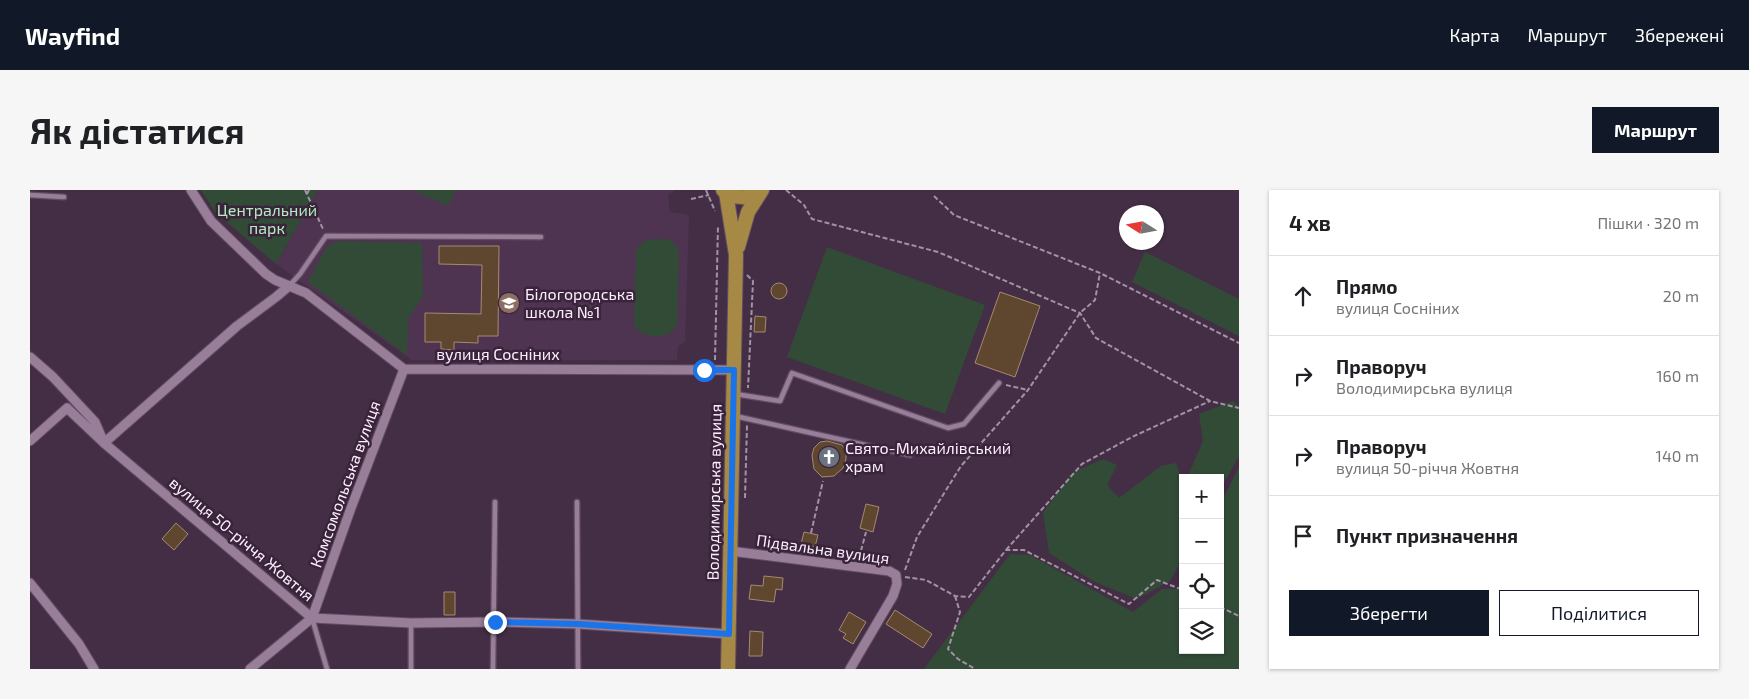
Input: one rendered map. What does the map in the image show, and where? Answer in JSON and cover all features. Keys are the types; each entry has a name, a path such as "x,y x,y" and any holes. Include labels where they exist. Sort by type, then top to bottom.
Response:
{"main road":[{"path":"725,191 742,197 750,196 761,190"},
{"name":"Володимирська вулиця","path":"736,255 748,212 761,190"},
{"name":"Володимирська вулиця","path":"725,191 736,255 728,669"}],"street":[{"path":"191,190 211,221 266,274 306,293 404,370"},
{"path":"30,441 67,408 104,443 236,326 289,286"},
{"name":"вулиця 50-річчя Жовтня","path":"30,357 53,377 96,422 104,443 312,618 411,623 495,622 578,624 729,634"},
{"name":"вулиця Сосніних","path":"404,370 734,370"},
{"name":"Комсомольська вулиця","path":"312,618 351,508 404,370"},
{"name":"Підвальна вулиця","path":"730,551 889,572 896,575 898,584 893,596 850,669"},
{"path":"31,588 79,644 94,669"},
{"path":"250,669 312,618"}],"lane":[{"path":"30,195 64,197"},
{"path":"289,286 300,274 326,236 540,237"},
{"path":"734,394 780,401 792,372 948,428 964,424 999,384"},
{"path":"734,416 910,455"},
{"path":"493,669 495,502"},
{"path":"577,502 578,669"},
{"path":"312,618 327,669"},
{"path":"411,623 411,669"}],"path":[{"path":"305,190 326,236"},
{"path":"307,194 310,190"},
{"path":"706,190 717,217"},
{"path":"786,190 804,205 812,219 938,252 1080,313 1096,338 1210,401 1239,408"},
{"path":"691,200 709,196"},
{"path":"934,196 954,215 1100,273 1239,342"},
{"path":"715,370 718,225"},
{"path":"1100,273 1095,300 1080,313 1028,390 961,466 916,537 903,576 926,580 955,596 970,596 1006,550 1082,464 1132,437 1210,401"},
{"path":"999,384 1028,390"},
{"path":"811,533 823,481"},
{"path":"856,568 866,532"},
{"path":"1006,550 1024,550 1129,604 1157,580 1179,588"},
{"path":"955,596 960,612 948,649 958,659 975,669"},
{"path":"1224,609 1239,616"}],"shaded area":[{"name":"Білогородська школа №1","path":"318,190 675,190 668,195 670,212 689,215 685,342 678,346 677,360 412,360 276,264"}],"green space":[{"name":"Центральний парк","path":"201,190 318,190 276,264 215,212"},
{"path":"412,190 456,190 448,206"},
{"path":"667,239 673,242 679,251 677,325 673,330 662,336 649,336 638,330 634,325 636,252 644,241"},
{"path":"336,241 422,243 423,296 408,319 407,355 308,282 326,248"},
{"path":"827,247 985,305 945,414 787,357"},
{"path":"1145,252 1239,299 1239,336 1132,282"},
{"path":"1233,401 1239,406 1239,456 1224,483 1224,474 1189,474 1203,441 1199,414"},
{"path":"1103,459 1117,465 1107,485 1119,498 1161,466 1176,463 1180,474 1179,565 1170,581 1137,599 1093,581 1049,553 1043,513 1072,473"},
{"path":"1239,467 1239,669 924,669 1010,554 1030,555 1133,612 1162,589 1177,589 1179,585 1179,654 1224,654 1224,496"}],"building":[{"path":"439,246 499,246 498,336 478,336 478,343 454,342 454,350 441,349 441,342 425,342 425,313 481,314 482,265 439,264"},
{"path":"776,283 782,283 787,288 785,297 776,299 771,294 771,288"},
{"path":"1000,292 1040,306 1015,377 975,363"},
{"path":"755,316 766,317 765,332 754,332"},
{"name":"Свято-Михайлівський храм","path":"827,441 842,445 846,451 846,459 843,468 834,476 822,477 814,469 812,455 814,448 820,442"},
{"path":"866,504 879,507 873,532 860,528"},
{"path":"176,523 188,534 174,550 162,539"},
{"path":"804,532 818,535 815,547 801,544"},
{"path":"764,576 783,578 782,590 776,589 774,602 749,599 751,585 763,586"},
{"path":"444,592 455,592 455,615 444,615"},
{"path":"895,610 932,634 923,648 886,624"},
{"path":"849,612 866,622 853,644 843,638 846,634 839,630"},
{"path":"750,631 763,632 762,656 749,656"}],"place":[{"name":"Білогородська школа №1","path":"509,303"},
{"name":"Свято-Михайлівський храм","path":"829,457"}],"route":[{"path":"495,622 578,624 729,634 734,370 704,370"}]}
